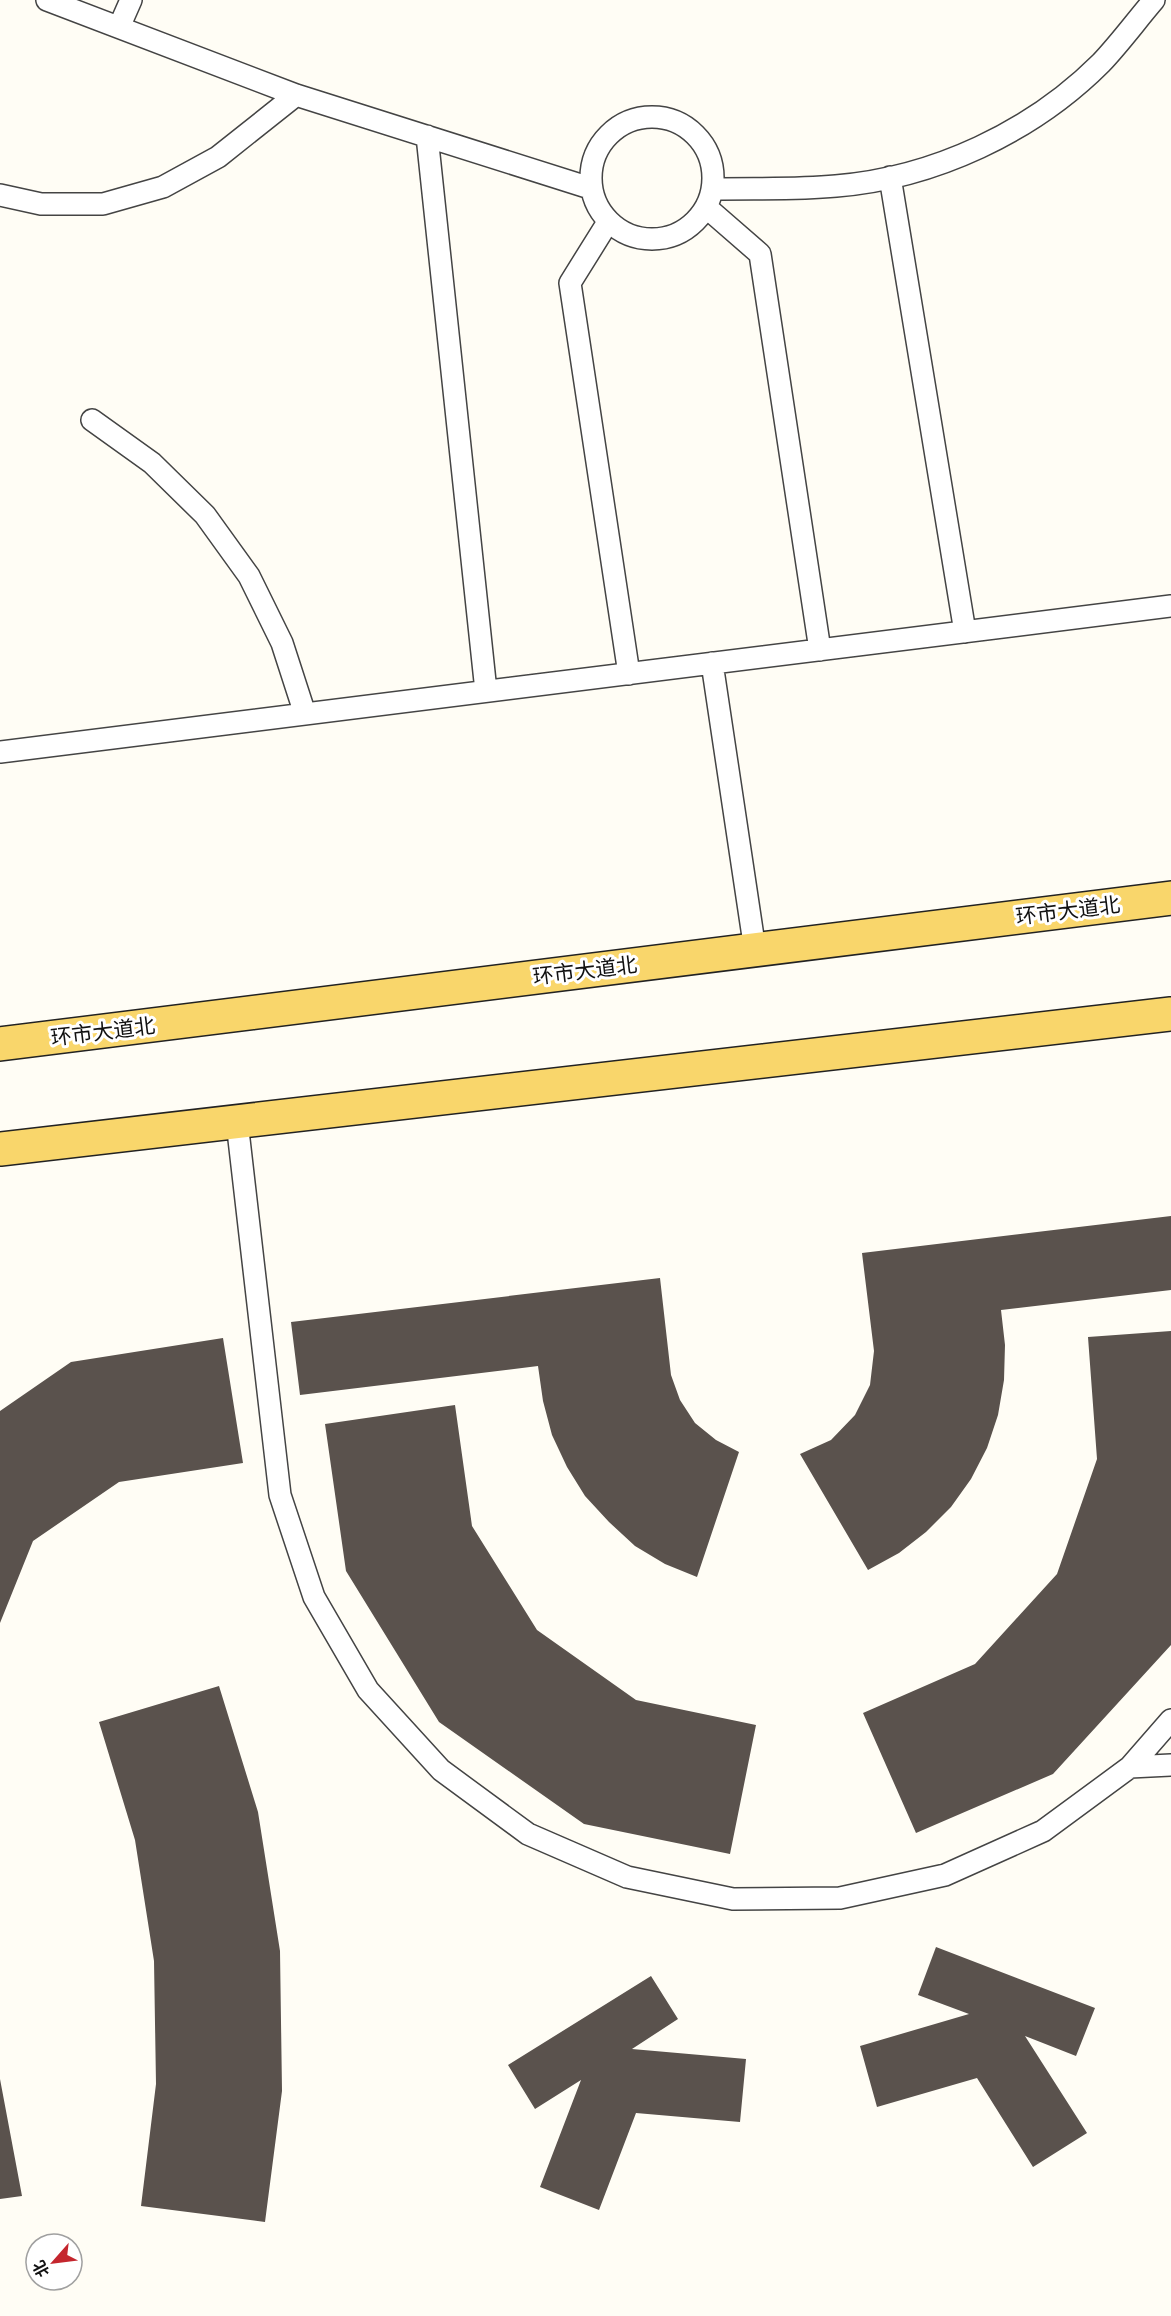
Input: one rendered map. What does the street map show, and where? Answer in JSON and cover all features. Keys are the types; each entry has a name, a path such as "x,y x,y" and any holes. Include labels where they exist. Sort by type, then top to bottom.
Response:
{"main road":[{"name":"环市大道北","path":"0,1044 1171,898"},
{"path":"0,1149 1171,1014"}],"lane":[{"path":"47,0 120,25 297,95 590,188"},
{"path":"120,25 131,0"},
{"path":"710,198 837,186 910,174 980,148 1044,111 1100,63 1154,0"},
{"path":"0,195 40,204 103,204 163,187 218,157 297,95"},
{"path":"642,117 661,117 680,123 695,135 707,151 713,169 710,198 695,222 679,234 661,240 642,240 623,233 608,222 596,206 590,188 591,168 597,150 608,134 624,123 642,117"},
{"path":"427,136 486,691"},
{"path":"890,177 965,632"},
{"path":"710,198 760,254 820,650"},
{"path":"608,222 570,283 629,674"},
{"path":"92,420 152,463 206,515 249,576 259,595 282,642 305,714"},
{"path":"0,752 1171,606"},
{"path":"712,663 755,950"},
{"path":"237,1122 280,1495 314,1598 368,1690 441,1770 528,1834 627,1877 733,1899 840,1899 945,1875 1043,1831 1130,1767 1171,1720"},
{"path":"1130,1767 1171,1765"}],"building":[{"path":"1171,1216 1171,1290 1001,1310 1005,1345 1004,1380 998,1415 987,1448 971,1479 951,1507 926,1532 899,1553 868,1570 800,1454 831,1440 855,1415 870,1385 874,1351 862,1253"},
{"path":"660,1278 671,1375 680,1400 695,1423 716,1440 739,1452 697,1577 665,1564 635,1546 585,1496 567,1467 552,1435 543,1401 538,1366 300,1395 291,1322"},
{"path":"1171,1331 1171,1645 1053,1774 916,1833 863,1713 975,1664 1057,1574 1097,1459 1088,1337"},
{"path":"223,1338 243,1463 119,1482 33,1541 0,1623 0,1411 71,1362"},
{"path":"455,1405 472,1526 537,1630 636,1700 756,1725 730,1854 584,1824 439,1722 346,1571 325,1424"},
{"path":"219,1686 258,1812 280,1951 282,2091 265,2222 141,2206 156,2084 154,1961 135,1840 99,1722"},
{"path":"936,1947 1095,2008 1076,2056 1025,2036 1087,2133 1033,2167 977,2078 877,2107 860,2046 969,2014 918,1995"},
{"path":"651,1976 678,2019 632,2049 746,2059 740,2122 636,2113 599,2210 540,2187 581,2080 535,2109 508,2065"},
{"path":"0,2079 22,2196 0,2199"}]}
